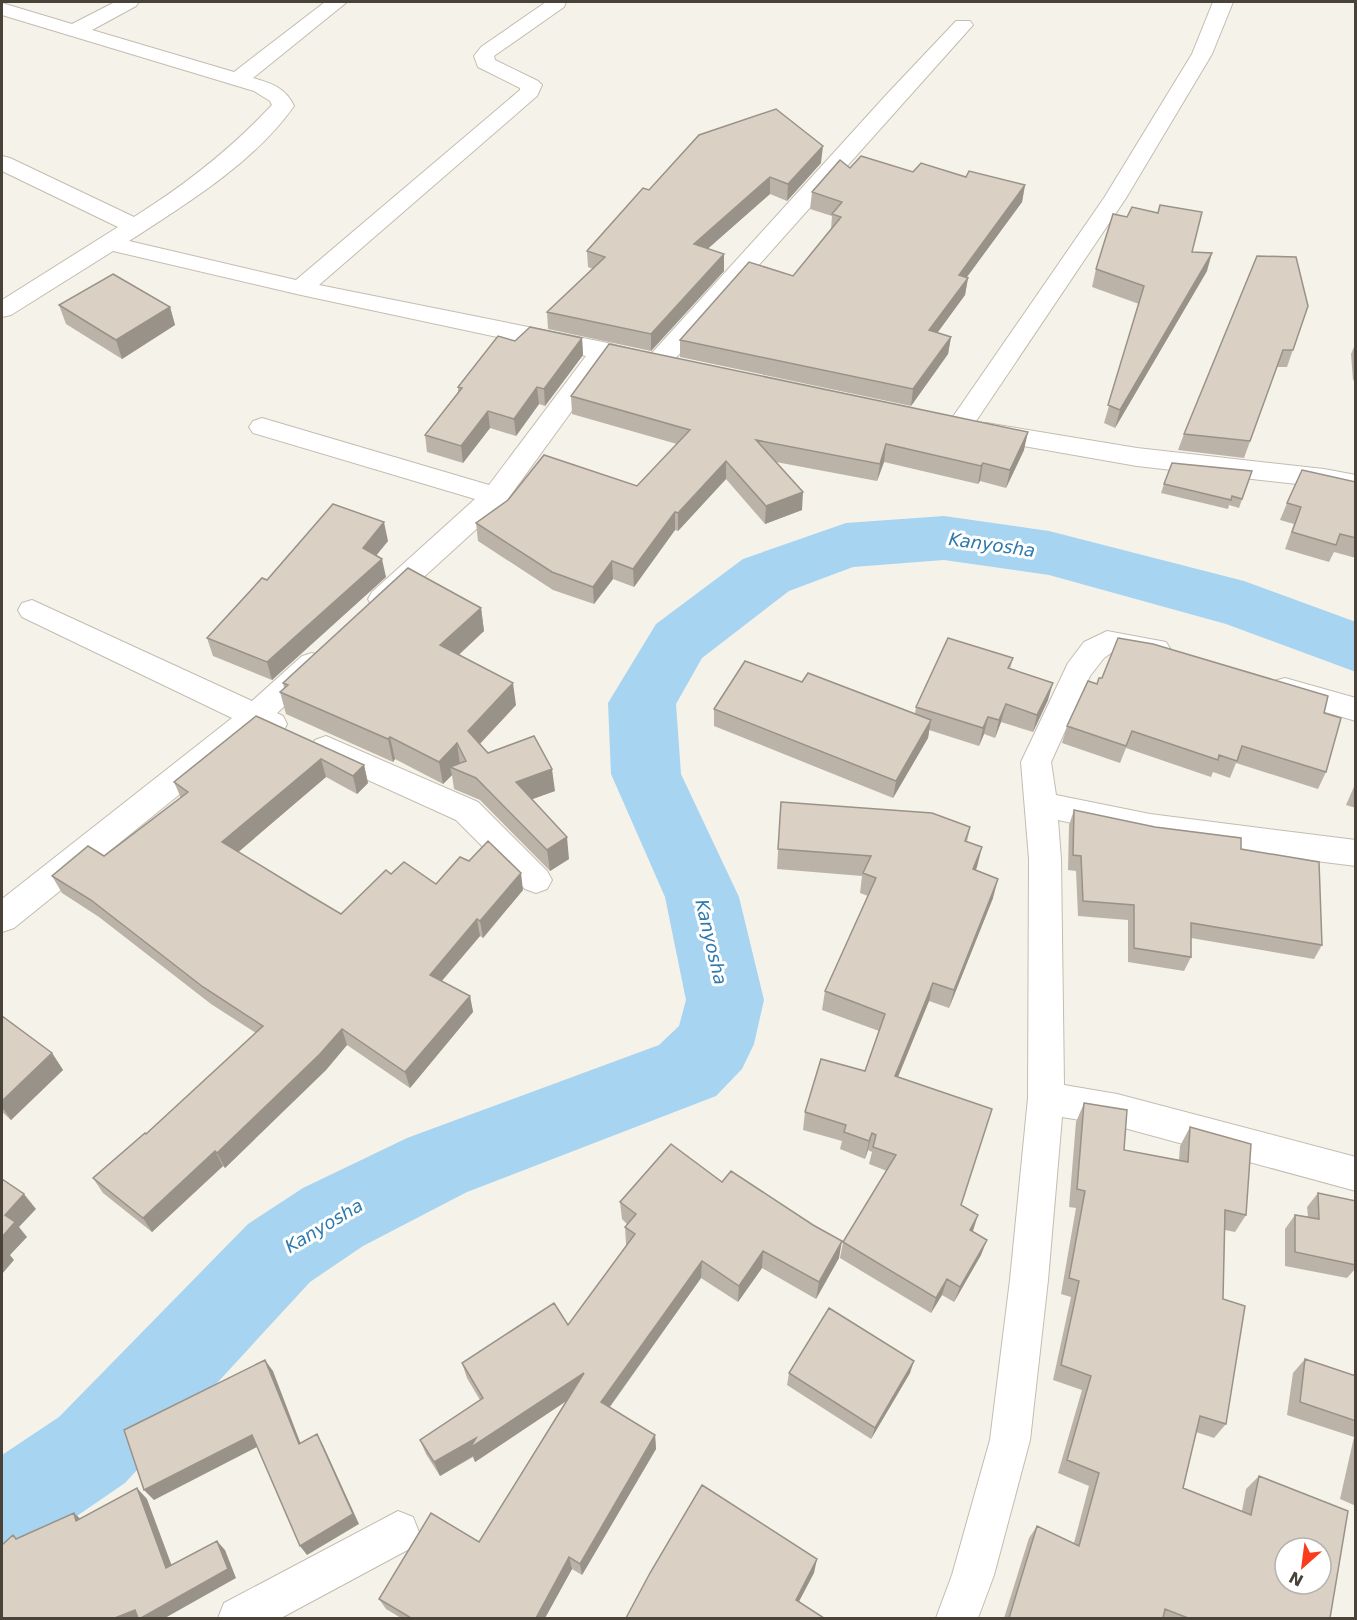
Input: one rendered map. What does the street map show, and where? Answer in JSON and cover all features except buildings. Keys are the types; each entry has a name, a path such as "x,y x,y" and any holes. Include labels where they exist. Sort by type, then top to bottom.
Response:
{"street":[{"path":"74,31 129,2"},
{"path":"239,80 337,2"},
{"path":"1223,2 1202,54 1115,198 947,425 1137,458 1324,478 1356,484"},
{"path":"301,288 530,92 531,85 485,63 484,56 557,3"},
{"path":"2,9 261,87 279,97 283,106 265,128 235,155 134,226 2,310"},
{"path":"108,243 301,288 603,350 669,366 894,98 963,26"},
{"path":"2,163 134,226"},
{"path":"365,614 495,496 603,350"},
{"path":"262,427 495,496"},
{"path":"32,610 255,716 466,812 536,880"},
{"path":"957,1618 974,1575 1010,1440 1029,1280 1046,1098 1045,859 1035,762 1078,671 1094,650 1107,642 1148,648 1180,658"},
{"path":"2,918 255,716 331,646"},
{"path":"1257,681 1356,710"},
{"path":"1041,804 1150,827 1356,853"},
{"path":"1046,1098 1117,1110 1356,1174"},
{"path":"238,1618 398,1532"}],"waterway":[{"name":"Kanyosha","path":"2,1510 92,1450 279,1253 333,1217 437,1165 687,1071 714,1044 725,1000 702,897 646,774 642,703 679,641 766,575 846,545 944,538 1049,553 1244,605 1356,648"}]}
